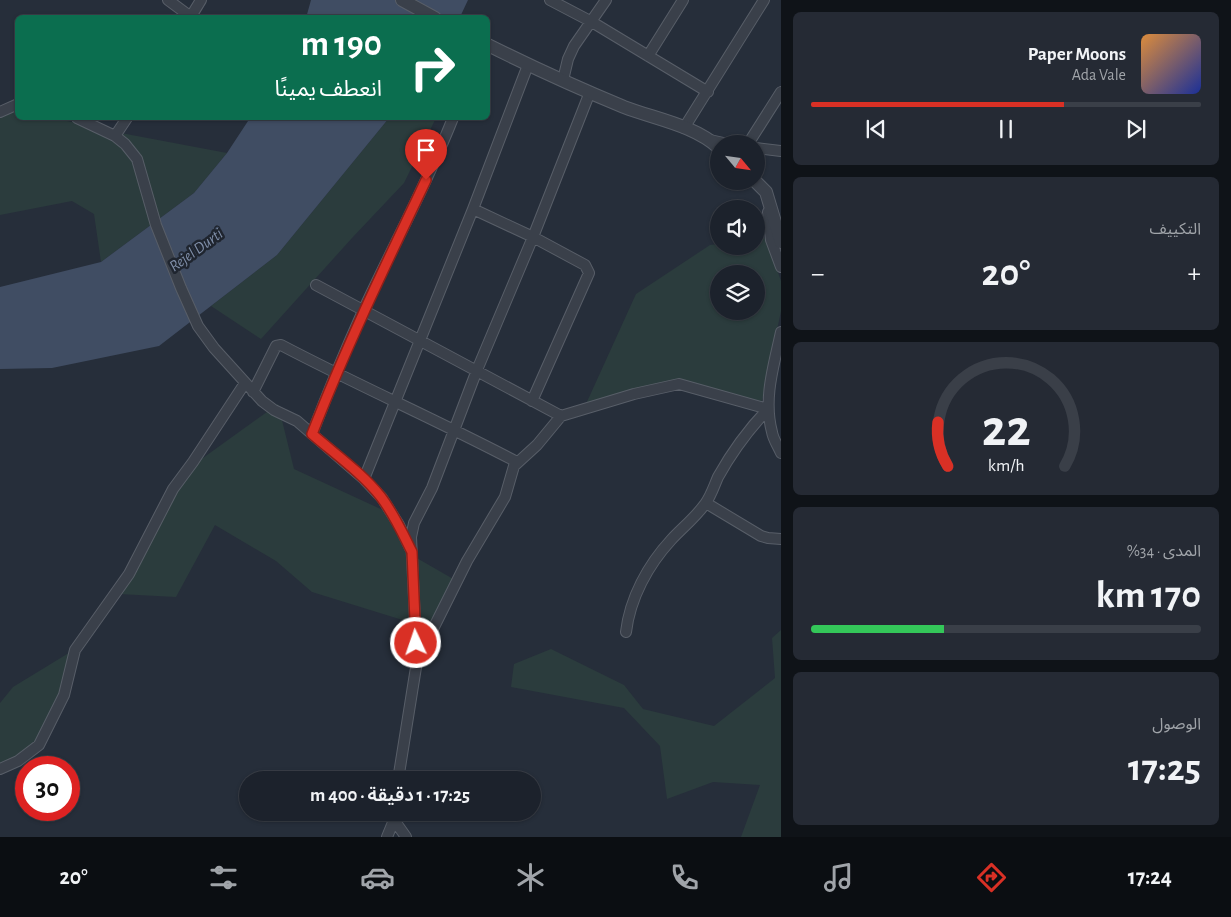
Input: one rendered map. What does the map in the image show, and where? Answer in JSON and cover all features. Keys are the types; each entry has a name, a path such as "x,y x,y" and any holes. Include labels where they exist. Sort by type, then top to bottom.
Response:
{"street":[{"path":"168,0 188,15"},
{"path":"192,15 202,0"},
{"path":"402,0 430,15"},
{"path":"550,0 592,22 708,92"},
{"path":"563,80 568,59 574,46 606,0"},
{"path":"648,56 683,0"},
{"path":"684,128 764,0"},
{"path":"490,46 528,65 626,108 684,128 710,142"},
{"path":"364,479 421,341 528,65"},
{"path":"399,771 417,661 411,537 414,523 432,488 477,370 533,237 590,92"},
{"path":"754,135 781,92"},
{"path":"0,112 15,105"},
{"path":"80,120 115,136 125,144 137,159 156,225 198,326 214,348 253,392 268,405 297,421 364,479 382,498 399,525 412,552"},
{"path":"115,136 126,120"},
{"path":"312,434 335,374 434,164 452,120"},
{"path":"765,149 781,151"},
{"path":"766,192 781,242"},
{"path":"766,192 771,240 781,267"},
{"path":"473,209 533,237 586,265 589,273 532,401"},
{"path":"316,286 561,416"},
{"path":"781,332 770,384 768,409 772,434 781,453"},
{"path":"253,392 276,346 281,345 335,374 455,429 518,462"},
{"path":"0,768 18,761 39,745 64,695 75,650 129,574 173,489 245,383"},
{"path":"417,661 467,561 505,497 511,472 561,416 634,394 679,384 768,409"},
{"path":"626,632 628,616 634,597 646,575 666,546 706,503 718,478 744,435 768,409"},
{"path":"706,503 761,536 781,539"},
{"path":"387,837 392,821"},
{"path":"397,821 406,837"}],"shaded area":[{"path":"15,110 15,120 63,120 227,153 194,193 101,262 94,214 72,201 0,215 0,118"},
{"path":"387,120 435,120 404,183 261,339 211,306 277,255"},
{"path":"766,238 781,281 781,311 762,401 726,395 678,381 586,404 636,294 710,245 710,255 765,255"},
{"path":"278,404 294,469 385,511 408,552 409,622 312,592 276,561 215,525 176,597 119,594 172,496 196,463"},
{"path":"415,557 455,580 420,648"},
{"path":"781,630 781,837 741,837 760,785 713,782 667,799 660,746 624,708 511,687 514,664 551,649 624,685 643,709 714,726 775,678 772,638"},
{"path":"72,651 62,694 37,743 0,767 0,703 13,687"}],"water":[{"path":"311,0 468,0 461,15 307,15"},
{"name":"Rejel Durti","path":"249,120 387,120 277,255 159,346 52,368 0,369 0,287 101,262 194,193 227,153"}],"route":[{"path":"416,643 412,552 406,539 382,498 364,479 312,434 335,374 426,180"}]}
